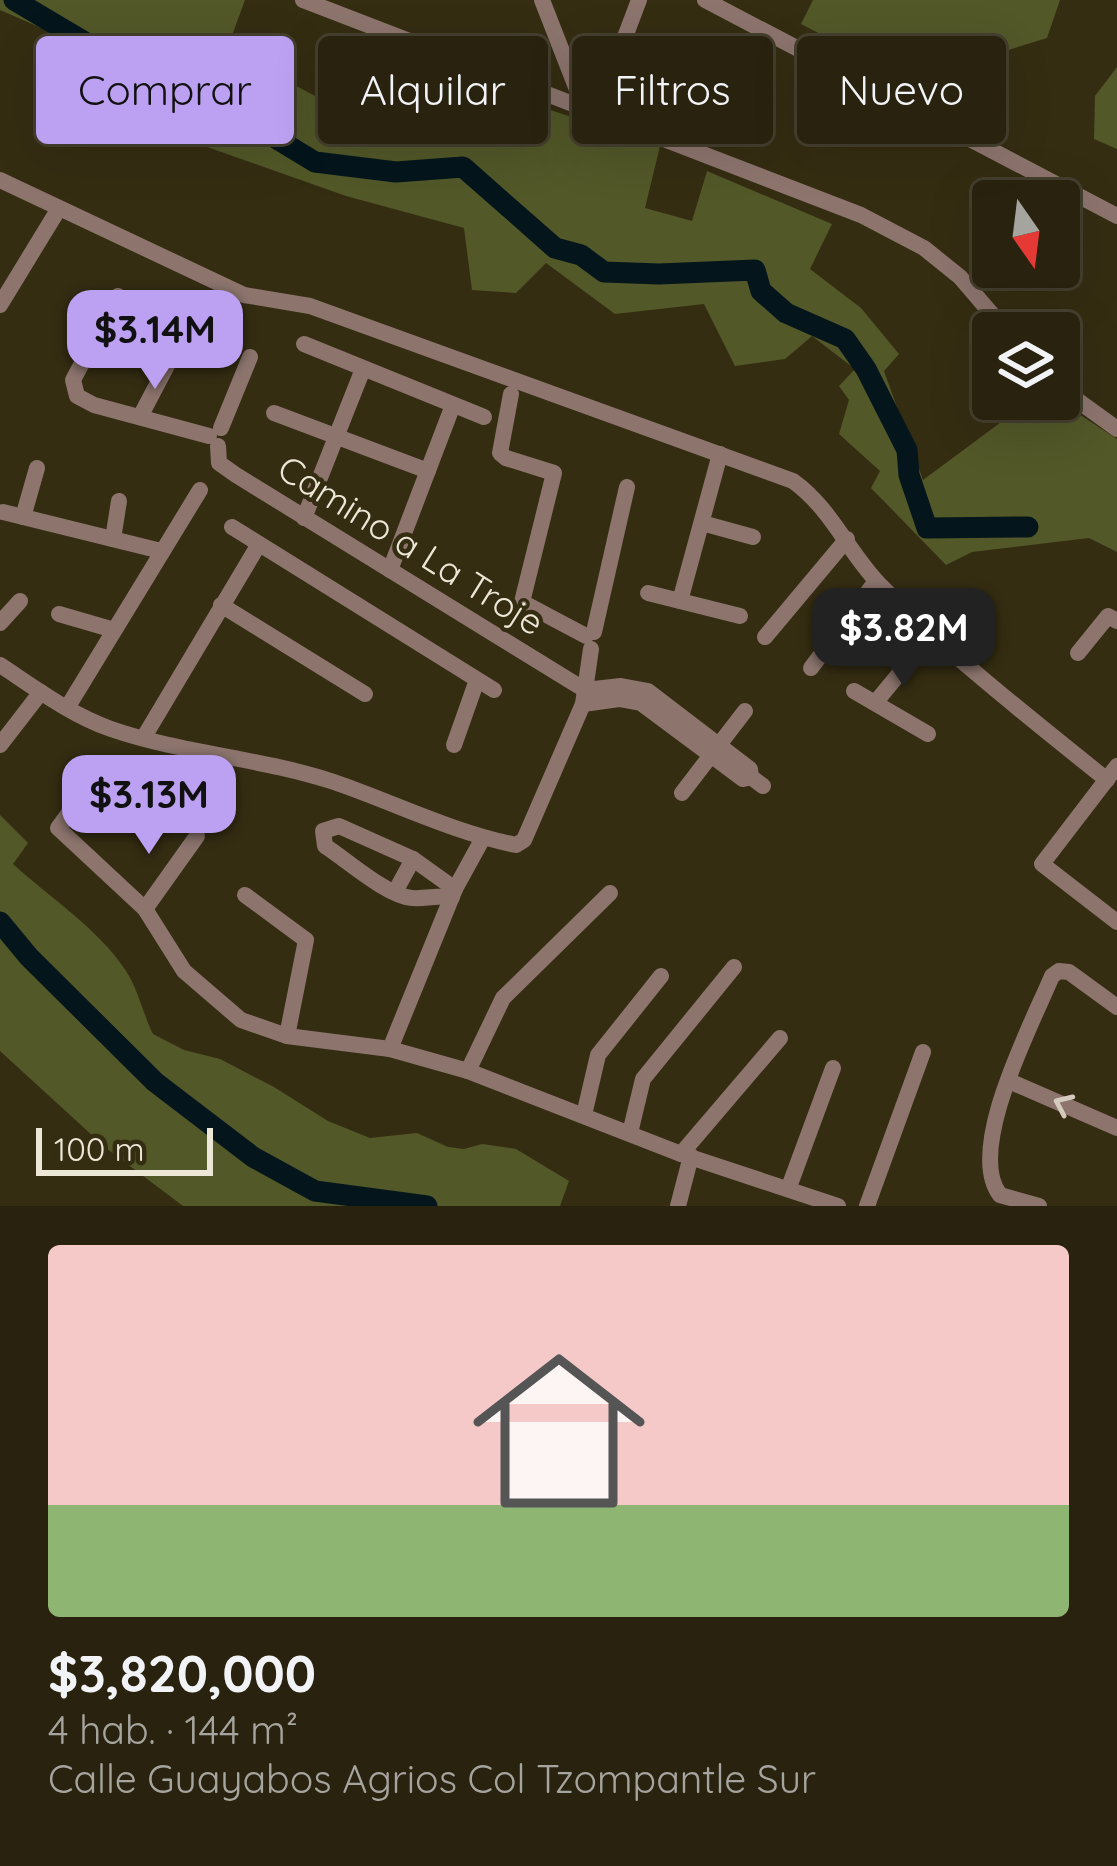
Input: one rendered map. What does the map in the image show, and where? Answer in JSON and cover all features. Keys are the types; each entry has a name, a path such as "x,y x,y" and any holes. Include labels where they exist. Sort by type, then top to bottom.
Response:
{"street":[{"path":"303,0 572,101"},
{"path":"542,0 572,68"},
{"path":"623,36 639,0"},
{"path":"706,0 1117,216"},
{"path":"681,144 861,215 924,248 959,277 990,312"},
{"path":"0,181 244,295 310,306 721,454 793,482 813,495 876,581 931,635 1112,773 1042,864 1117,922"},
{"path":"0,304 58,209"},
{"path":"118,296 73,380 73,389 85,402 216,437 250,357"},
{"path":"142,415 192,318"},
{"path":"304,344 484,417"},
{"path":"304,518 363,369"},
{"path":"511,394 500,453 554,473 522,602 590,639"},
{"path":"1080,402 1117,429"},
{"path":"390,570 453,404"},
{"path":"274,413 428,472"},
{"name":"Camino a La Troje","path":"216,437 219,463 584,697"},
{"path":"680,601 721,454"},
{"path":"23,517 37,468"},
{"path":"0,665 67,708 109,728 260,761 483,838 519,844 584,697 590,639 627,487"},
{"path":"67,708 200,490"},
{"path":"113,539 119,502"},
{"path":"3,512 161,550"},
{"path":"702,523 753,537"},
{"path":"232,527 486,685 454,745"},
{"path":"765,637 847,539"},
{"path":"144,737 259,544"},
{"path":"811,668 876,581"},
{"path":"648,592 740,616"},
{"path":"0,623 20,601"},
{"path":"220,605 365,694"},
{"path":"59,614 114,630"},
{"path":"1078,653 1101,621 1108,616 1117,621"},
{"path":"874,703 931,635"},
{"path":"854,691 928,734"},
{"path":"0,746 41,692"},
{"path":"584,697 630,693 714,751 742,779 757,782"},
{"path":"682,793 746,711"},
{"path":"142,795 102,768 58,828 145,909 184,971 241,1020 287,1036 390,1049 468,1071 793,1195 838,1206"},
{"path":"338,826 413,859 454,893 416,899 395,892 325,846 323,831 338,826"},
{"path":"145,909 197,836"},
{"path":"390,1049 454,893 483,838"},
{"path":"395,892 413,859"},
{"path":"468,1071 503,998 610,893"},
{"path":"245,896 306,940 287,1036"},
{"path":"630,1133 643,1079 734,967"},
{"path":"1039,1206 1000,1195 993,1182 993,1128 1009,1081 1052,976 1059,971 1069,972 1117,1007"},
{"path":"584,1115 598,1055 661,976"},
{"path":"702,1206 679,1202 686,1155 780,1039"},
{"path":"867,1206 922,1052"},
{"path":"793,1195 833,1068"},
{"path":"1009,1081 1117,1128"}],"green space":[{"path":"0,0 245,0 232,36 50,36 48,31 0,10"},
{"path":"813,0 1060,0 1047,38 1006,51 1006,36 824,36 801,24"},
{"path":"1117,67 1117,149 1094,139 1095,96"},
{"path":"294,85 318,94 318,144 548,144 548,109 572,117 572,144 660,146 645,208 692,221 707,171 832,224 810,269 861,308 899,354 884,371 923,480 1004,420 1080,420 1080,415 1117,439 1117,552 1089,538 972,552 946,565 871,488 880,471 839,434 849,400 839,386 855,369 812,336 785,359 735,366 704,304 615,314 546,263 516,293 472,290 464,228 346,196 199,144 294,144"},
{"path":"0,815 28,843 13,864 115,956 134,986 153,1034 184,1050 220,1059 328,1121 370,1138 417,1133 448,1147 482,1144 516,1149 569,1181 560,1206 183,1206 106,1148 0,1051"}],"waterway":[{"path":"14,0 159,86 244,119 315,162 396,172 463,167 555,248 581,255 604,272 755,270 761,291 786,313 845,339 866,369 907,450 909,475 927,528 1028,527"},
{"path":"0,922 155,1082 253,1157 315,1191 427,1206"}]}
